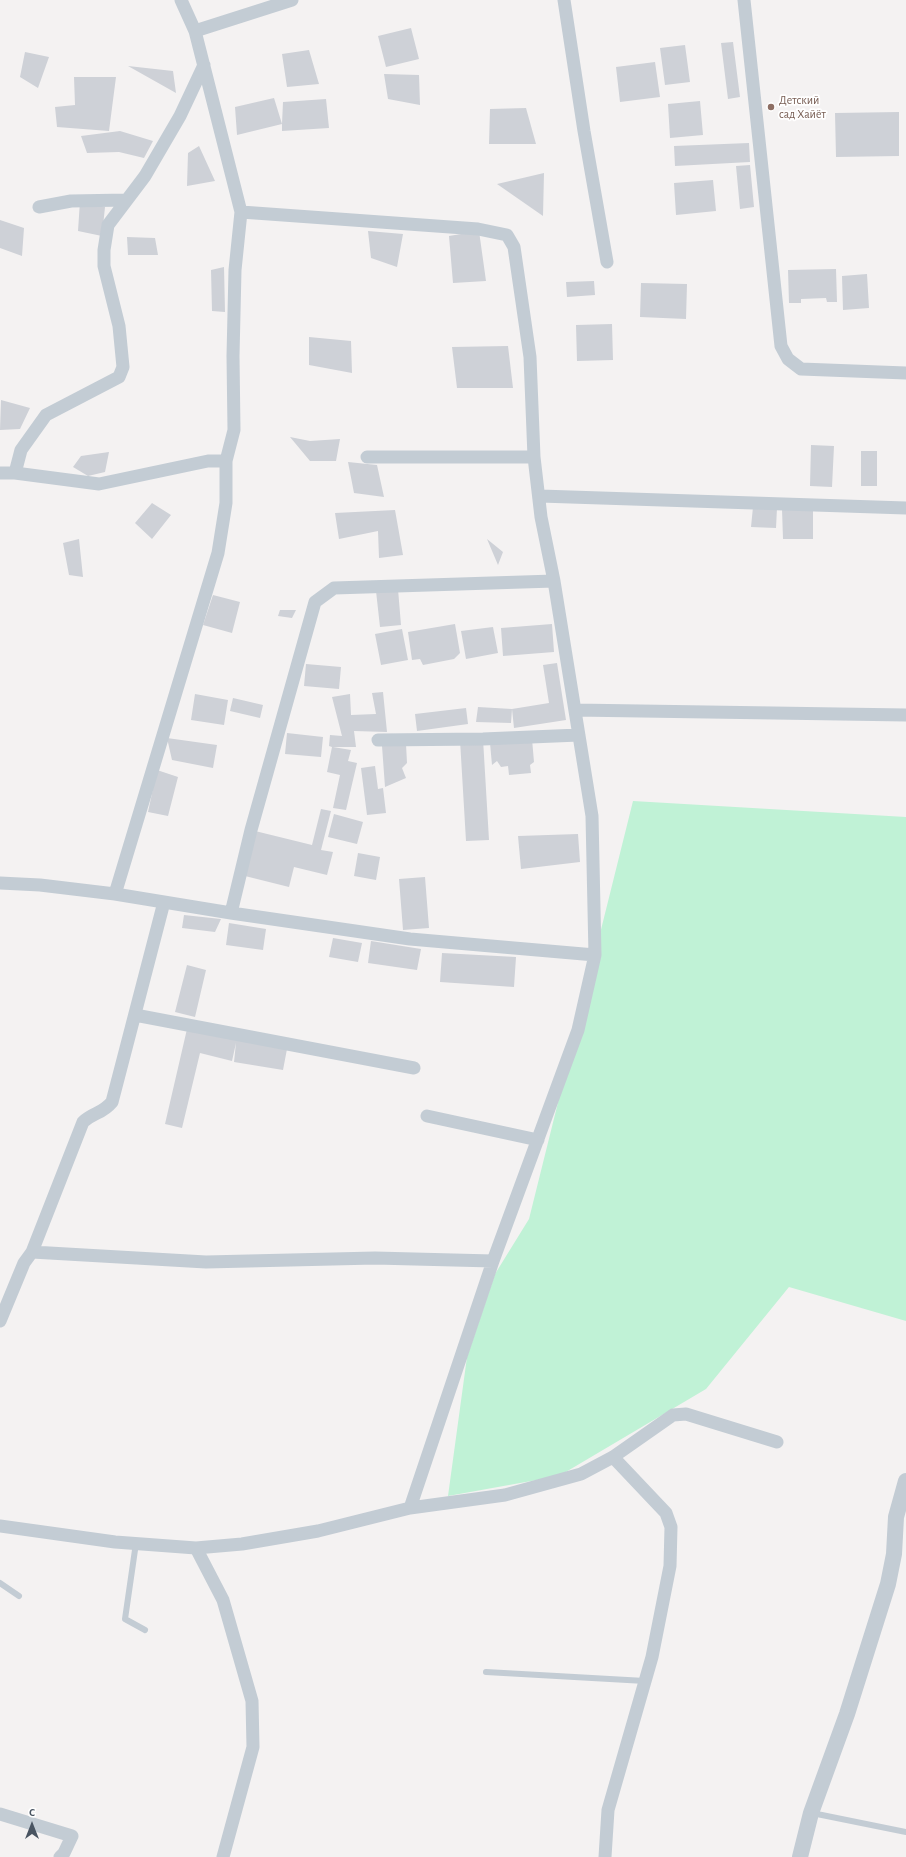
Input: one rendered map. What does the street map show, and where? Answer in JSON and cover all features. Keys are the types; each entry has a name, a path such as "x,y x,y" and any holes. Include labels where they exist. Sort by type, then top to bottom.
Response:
{"street":[{"path":"115,894 218,553 226,503 226,461 234,430 233,356 235,270 241,212 195,31 181,0"},
{"path":"195,31 292,0"},
{"path":"564,0 584,132 607,262"},
{"path":"744,0 781,346 788,359 801,369 906,373"},
{"path":"15,473 21,450 46,415 119,377 122,373 123,367 119,326 104,266 104,250 108,225 145,176 180,116 204,65"},
{"path":"39,207 71,200 126,200"},
{"path":"241,212 478,229 507,236 514,247 530,357 534,458 542,517 554,581 592,816 595,956 578,1030 494,1261 410,1508"},
{"path":"367,457 534,458"},
{"path":"0,473 15,473 99,484 208,461 226,461"},
{"path":"540,496 906,508"},
{"path":"231,913 251,830 316,602 334,588 554,581"},
{"path":"575,710 906,715"},
{"path":"378,740 484,739 579,735"},
{"path":"0,883 40,885 115,894 231,913 410,938 595,956"},
{"path":"0,1321 24,1264 32,1252 83,1122 91,1114 105,1111 112,1102 164,902"},
{"path":"135,1015 414,1068"},
{"path":"427,1116 538,1140"},
{"path":"32,1252 206,1262 375,1258 494,1261"},
{"path":"0,1526 136,1543 196,1548 242,1544 318,1530 410,1508 505,1495 581,1474 613,1457 673,1415 686,1414 778,1442"},
{"path":"605,1857 608,1810 652,1657 670,1566 671,1527 666,1513 613,1457"},
{"path":"800,1857 811,1813 847,1714 888,1584 894,1554 896,1517 906,1480"},
{"path":"196,1548 223,1600 252,1701 254,1748 223,1857"},
{"path":"0,1814 72,1836 64,1853 60,1857"}],"lane":[{"path":"136,1543 125,1619 145,1630"},
{"path":"0,1583 19,1596"},
{"path":"486,1672 645,1681"},
{"path":"811,1813 906,1832"}],"green space":[{"path":"633,801 906,817 906,1321 789,1287 706,1389 559,1476 448,1496 467,1357 495,1274 529,1219"}],"building":[{"path":"411,28 419,59 386,67 378,36"},
{"path":"733,42 740,97 728,99 721,43"},
{"path":"685,45 690,82 665,85 660,48"},
{"path":"309,50 319,84 287,87 282,54"},
{"path":"25,52 49,57 38,88 20,77"},
{"path":"655,62 660,97 620,102 616,67"},
{"path":"128,66 173,71 176,93"},
{"path":"384,74 419,75 420,105 388,99"},
{"path":"74,77 116,77 109,131 57,127 55,107 75,105"},
{"path":"274,98 282,124 237,135 235,107"},
{"path":"326,99 329,128 282,131 283,102"},
{"path":"700,101 703,135 670,138 668,104"},
{"path":"526,108 536,144 489,144 490,109"},
{"path":"899,112 899,156 836,157 835,113"},
{"path":"120,131 153,141 144,158 119,152 87,153 81,136"},
{"path":"749,143 750,162 675,166 674,146"},
{"path":"199,146 215,181 187,186 188,153"},
{"path":"750,165 754,207 740,209 736,166"},
{"path":"544,173 543,216 497,184"},
{"path":"713,180 716,211 676,215 674,183"},
{"path":"80,201 105,207 102,236 78,231"},
{"path":"0,220 24,228 22,256 0,248"},
{"path":"368,231 403,234 397,267 371,258"},
{"path":"479,231 486,281 453,283 449,236"},
{"path":"127,237 155,238 158,255 128,255"},
{"path":"224,267 225,312 212,311 211,270"},
{"path":"836,269 837,302 827,302 826,298 801,299 801,303 789,303 788,270"},
{"path":"867,274 869,308 843,310 842,276"},
{"path":"594,281 595,295 567,297 566,282"},
{"path":"641,283 687,284 686,319 640,317"},
{"path":"612,324 613,360 577,361 576,325"},
{"path":"309,337 351,341 352,373 309,365"},
{"path":"508,346 513,388 457,388 452,347"},
{"path":"1,400 30,408 20,429 0,430"},
{"path":"290,437 310,441 340,439 336,461 310,461"},
{"path":"811,445 834,446 832,487 810,486"},
{"path":"861,451 877,451 877,486 861,486"},
{"path":"109,452 105,472 88,476 73,467 81,456"},
{"path":"348,462 377,465 384,497 354,493"},
{"path":"152,503 171,515 152,539 135,523"},
{"path":"753,507 777,508 776,528 751,527"},
{"path":"782,509 813,509 813,539 783,539"},
{"path":"395,510 403,555 379,558 378,531 339,539 335,513"},
{"path":"79,539 83,577 69,575 63,543"},
{"path":"487,539 503,552 498,565"},
{"path":"398,589 401,625 380,627 376,591"},
{"path":"213,595 240,602 232,633 203,625"},
{"path":"280,610 296,610 292,618 278,616"},
{"path":"455,624 460,653 454,659 423,665 420,659 412,660 408,632"},
{"path":"552,624 554,652 503,656 501,628"},
{"path":"493,627 498,653 466,659 461,631"},
{"path":"402,629 408,660 381,665 375,634"},
{"path":"557,663 566,720 514,728 512,709 549,703 543,665"},
{"path":"306,664 341,667 339,689 304,686"},
{"path":"383,692 387,732 354,731 356,747 333,747 351,750 348,761 357,763 346,810 333,808 340,775 327,772 332,747 329,746 330,735 342,736 332,697 350,694 351,715 376,714 372,693"},
{"path":"195,694 228,700 224,725 191,720"},
{"path":"233,698 263,705 260,718 230,711"},
{"path":"478,707 512,709 511,723 476,722"},
{"path":"466,708 468,724 417,731 415,714"},
{"path":"287,733 323,737 321,757 285,754"},
{"path":"167,738 217,745 213,768 172,760"},
{"path":"483,739 489,840 466,841 460,740"},
{"path":"532,739 534,762 530,765 531,773 509,775 508,766 501,767 497,761 492,765 490,743"},
{"path":"406,744 407,763 402,768 406,778 385,787 382,746"},
{"path":"375,766 378,789 383,788 386,813 367,815 361,768"},
{"path":"157,770 178,777 168,816 148,812"},
{"path":"321,809 331,811 321,850 333,852 327,875 294,867 289,887 241,875 251,830 312,845"},
{"path":"334,814 363,822 357,844 328,837"},
{"path":"578,834 580,862 521,869 518,836"},
{"path":"358,853 380,857 376,880 354,876"},
{"path":"425,877 429,928 403,930 399,879"},
{"path":"184,915 221,919 215,932 182,928"},
{"path":"229,923 266,929 263,950 226,945"},
{"path":"333,938 362,943 358,962 329,957"},
{"path":"371,941 421,949 417,970 368,963"},
{"path":"442,953 516,957 514,987 440,982"},
{"path":"187,965 206,970 195,1017 175,1012"},
{"path":"187,1029 287,1049 283,1070 234,1062 236,1043 232,1061 200,1053 182,1128 165,1124"}],"place":[{"name":"Детский сад Хайёт","path":"771,107"}]}
